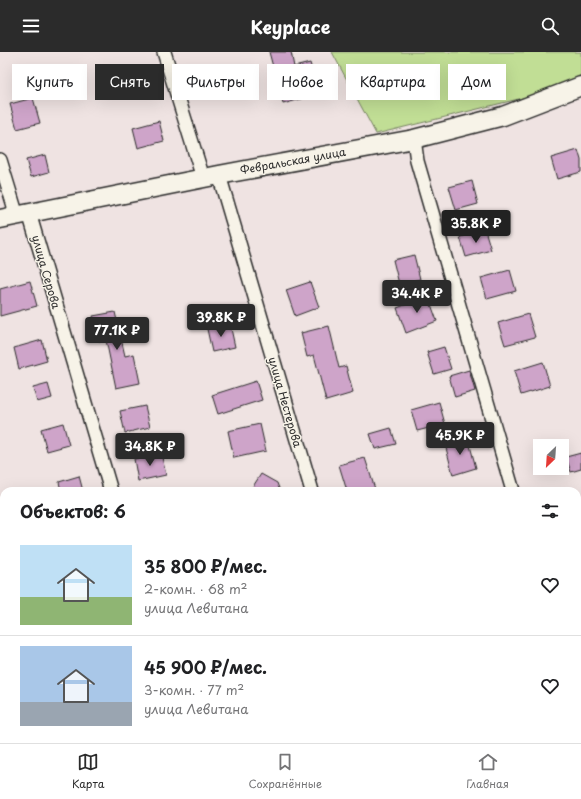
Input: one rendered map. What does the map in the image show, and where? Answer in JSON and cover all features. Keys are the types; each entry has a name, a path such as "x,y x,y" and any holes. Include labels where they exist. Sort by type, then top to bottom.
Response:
{"main road":[{"name":"Февральская улица","path":"0,219 211,176 414,139 502,116 581,86"}],"street":[{"name":"улица Нестерова","path":"164,52 211,176 311,487"},
{"path":"414,139 417,161 512,487"},
{"name":"улица Серова","path":"0,160 23,214 110,487"}],"green space":[{"path":"332,52 581,52 581,75 551,91 376,134 358,100 440,100 440,64 346,64 346,78"}],"building":[{"path":"269,52 291,52 293,64 272,64"},
{"path":"25,100 34,100 40,123 17,129 10,104"},
{"path":"282,100 297,100 283,104"},
{"path":"159,121 164,141 138,148 133,128"},
{"path":"578,150 581,160 581,172 557,179 551,158"},
{"path":"45,155 49,172 31,177 26,160"},
{"path":"472,181 478,204 456,210 449,187"},
{"path":"485,230 491,250 466,257 460,237"},
{"path":"414,255 420,279 399,284 393,260"},
{"path":"510,270 516,291 487,299 481,278"},
{"path":"30,281 37,306 0,316 0,289"},
{"path":"310,282 319,307 295,316 286,290"},
{"path":"428,296 437,321 406,333 397,308"},
{"path":"115,312 125,356 134,354 140,383 116,388 106,340 99,341 93,316"},
{"path":"528,314 535,337 505,345 498,323"},
{"path":"230,324 235,347 212,352 207,329"},
{"path":"329,326 339,368 346,366 353,393 326,401 314,355 307,357 301,333"},
{"path":"42,340 47,361 19,369 14,348"},
{"path":"444,347 451,369 434,374 427,352"},
{"path":"543,362 550,386 521,395 514,371"},
{"path":"469,370 475,391 455,397 449,376"},
{"path":"256,381 262,400 218,414 212,395"},
{"path":"48,384 52,398 37,402 33,388"},
{"path":"439,402 445,424 417,431 411,410"},
{"path":"145,406 150,427 125,433 120,411"},
{"path":"63,423 69,445 47,451 41,429"},
{"path":"260,424 266,451 234,458 228,431"},
{"path":"391,428 396,444 375,449 370,434"},
{"path":"468,438 476,468 453,475 445,444"},
{"path":"161,453 166,475 138,481 134,459"},
{"path":"581,453 581,469 571,472 569,466 569,456"},
{"path":"365,458 374,487 346,487 339,465"},
{"path":"261,474 277,483 278,487 253,487"},
{"path":"79,476 82,487 60,487 59,482"}]}
